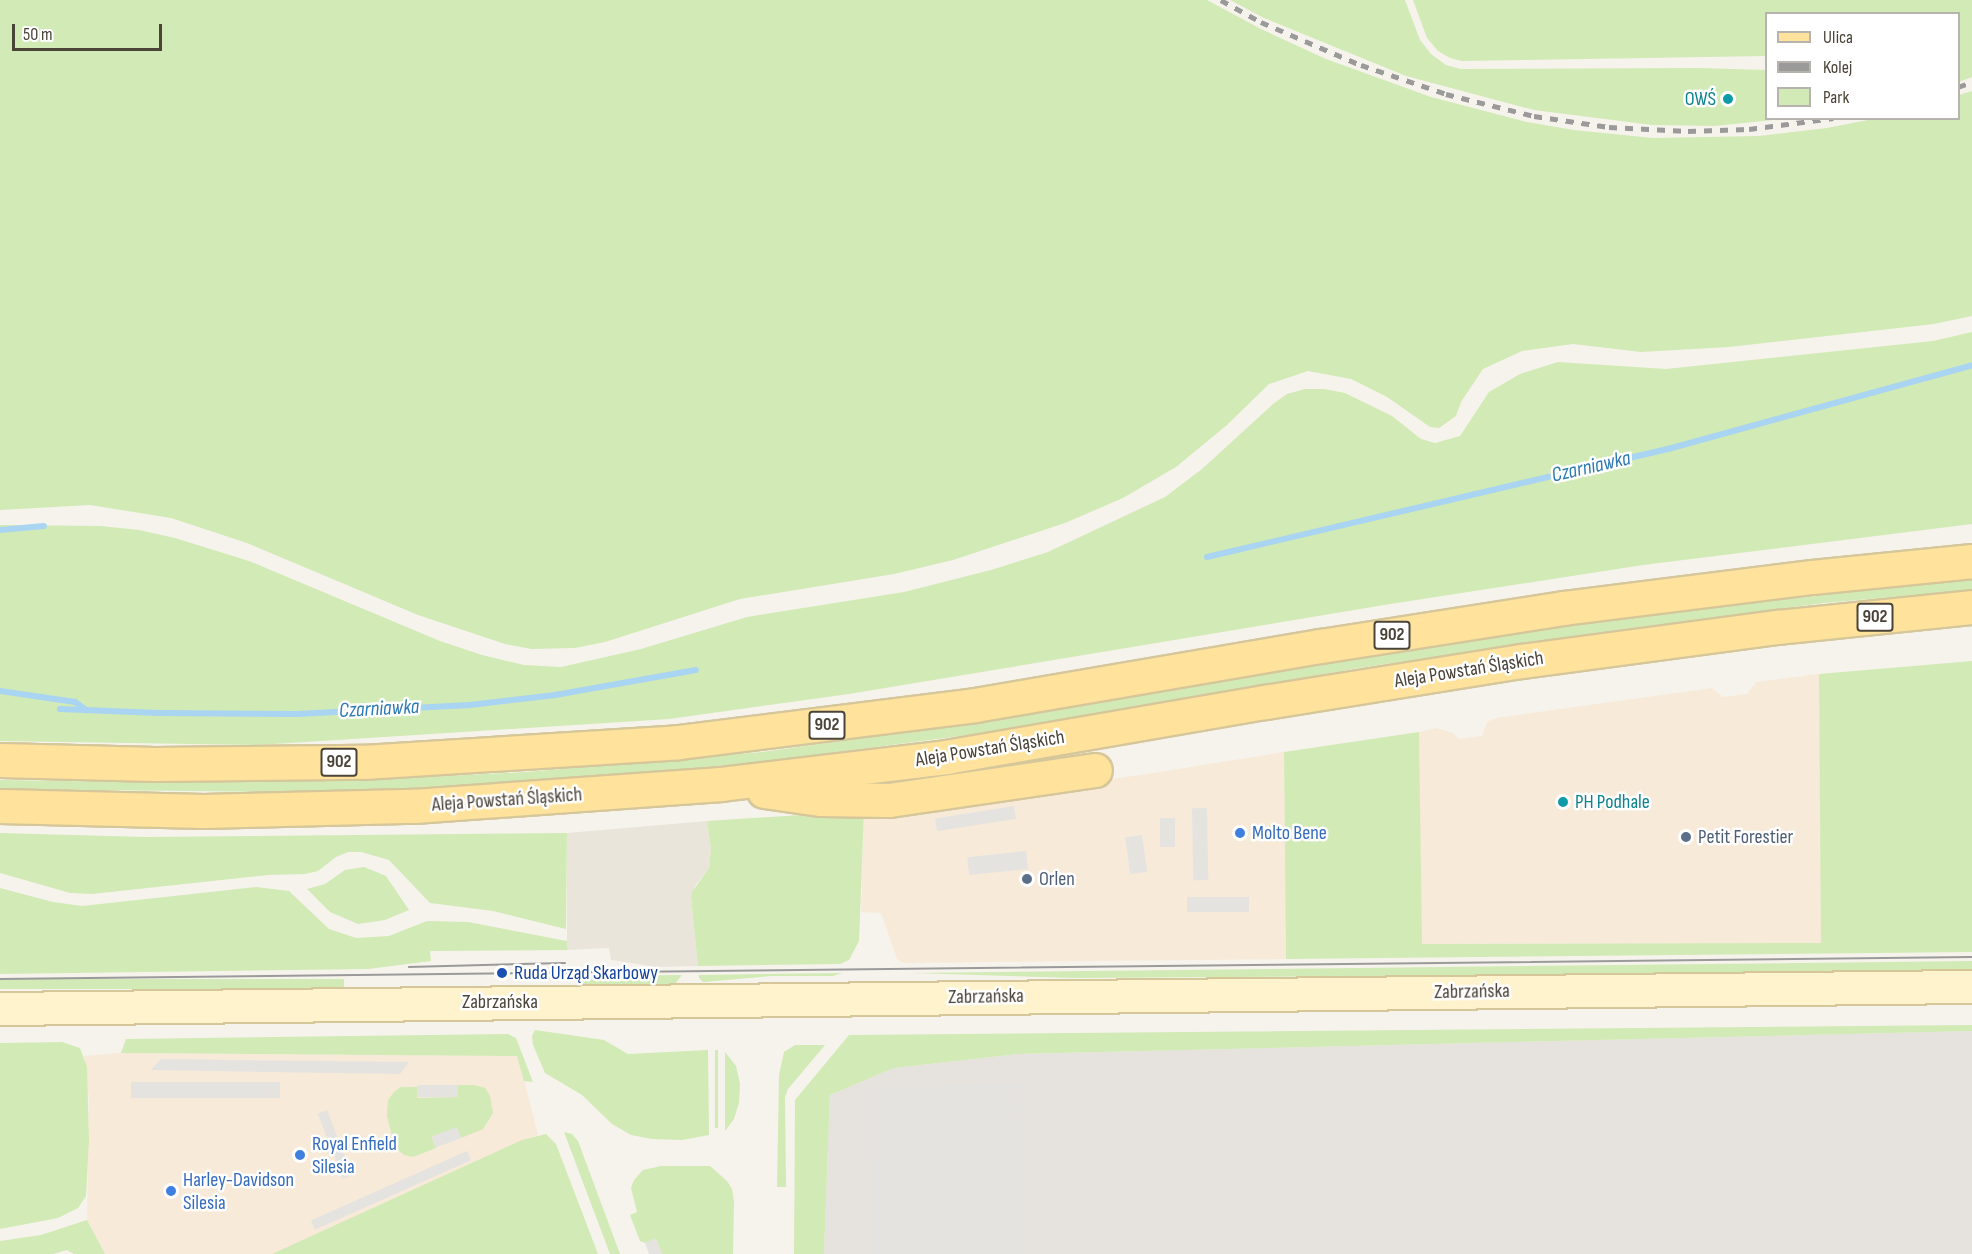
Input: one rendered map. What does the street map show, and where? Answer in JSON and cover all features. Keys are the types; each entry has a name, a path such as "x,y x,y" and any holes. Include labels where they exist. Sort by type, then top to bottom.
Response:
{"main road":[{"path":"1812,577 1972,548"},
{"name":"902","path":"0,760 155,764 363,762 678,741 963,707 1563,608 1812,577 1972,561"},
{"name":"Aleja Powstań Śląskich","path":"0,806 203,811 414,806 721,784 946,757 1265,702 1522,661 1778,627 1972,607"},
{"path":"1778,627 1972,626"},
{"path":"721,784 821,799 889,800 1095,770"},
{"name":"Zabrzańska","path":"0,1009 1972,987"}],"shaded area":[{"path":"1819,674 1822,943 1421,944 1419,732 1437,728 1453,733 1459,739 1482,736 1487,722 1496,718 1712,688 1723,697 1747,694 1756,682"},
{"path":"1284,752 1286,959 903,963 897,959 881,913 861,912 864,811 1141,775"},
{"path":"1014,806 1016,819 937,831 935,819"},
{"path":"1192,808 1207,808 1208,880 1193,880"},
{"path":"1160,818 1175,818 1175,847 1160,847"},
{"path":"707,821 711,849 709,868 695,886 691,898 698,966 656,967 611,960 609,948 567,950 567,833"},
{"path":"1142,835 1147,872 1130,874 1125,837"},
{"path":"1026,851 1028,869 969,875 967,857"},
{"path":"1187,897 1249,897 1249,912 1187,912"},
{"path":"1972,1031 1972,1254 824,1254 830,1095 894,1068 1018,1054"},
{"path":"121,1053 518,1056 538,1135 272,1254 105,1254 87,1220 89,1098 84,1056"},
{"path":"161,1059 409,1062 400,1074 151,1070"},
{"path":"131,1082 280,1082 280,1098 131,1098"},
{"path":"1022,1084 1025,1254 870,1254 867,1087"},
{"path":"417,1085 458,1085 458,1097 417,1097"},
{"path":"327,1110 352,1175 343,1179 318,1114"},
{"path":"457,1127 461,1138 436,1148 432,1136"},
{"path":"467,1151 471,1160 315,1230 311,1221"},
{"path":"656,1238 662,1254 649,1254 645,1243"}],"green space":[{"path":"0,0 1207,0 1261,29 1326,59 1431,97 1527,122 1574,130 1653,138 1759,136 1827,128 1868,120 1960,120 1960,95 1972,91 1972,316 1934,324 1729,347 1641,352 1573,344 1522,351 1483,369 1461,402 1456,416 1439,428 1430,427 1387,397 1351,379 1308,371 1269,384 1227,425 1176,467 1123,498 1065,523 953,560 894,574 740,599 605,642 575,648 531,649 505,644 418,615 247,543 171,518 90,505 0,510"},
{"path":"1230,0 1405,0 1420,40 1431,54 1446,65 1461,69 1765,70 1765,120 1772,120 1715,126 1652,125 1534,110 1406,76 1264,18"},
{"path":"1413,0 1972,0 1972,77 1960,82 1960,12 1765,12 1765,56 1462,61 1450,58 1438,51 1427,38"},
{"path":"1972,332 1972,524 1643,565 1384,605 849,694 669,719 258,745 0,741 0,525 101,526 139,530 175,538 249,561 440,641 482,655 524,665 561,667 641,649 747,617 904,592 991,570 1048,552 1165,497 1202,469 1273,404 1287,394 1305,389 1324,389 1345,393 1392,416 1421,439 1435,443 1460,436 1489,392 1520,374 1558,362 1666,369 1933,341"},
{"path":"1972,579 1972,590 1824,603 1594,633 1359,668 1030,727 761,762 617,775 439,787 272,792 0,789 0,780 129,782 388,779 526,772 762,752 966,724 1390,652 1555,628 1716,607"},
{"path":"1972,661 1972,952 1286,959 1284,752 1419,732 1422,944 1821,943 1819,674"},
{"path":"864,811 859,941 849,960 840,964 698,966 691,898 692,892 709,868 711,849 707,821"},
{"path":"0,833 146,837 567,833 566,929 493,911 430,903 389,860 361,852 348,852 336,857 318,871 305,874 268,875 92,894 70,893 0,873"},
{"path":"364,867 386,876 409,910 385,920 358,924 330,912 307,889 325,884 345,870"},
{"path":"256,887 289,891 329,929 356,938 389,936 427,921 468,922 567,941 567,950 430,951 431,961 368,969 0,974 0,888 53,902 82,906"},
{"path":"1972,961 1972,972 1074,978 911,973"},
{"path":"842,973 833,976 772,976 703,982 699,978 699,975"},
{"path":"682,975 675,984 578,986 577,976"},
{"path":"0,979 344,979 344,989 0,989"},
{"path":"1972,1025 1972,1031 1018,1054 894,1068 830,1095 824,1254 794,1254 795,1100 849,1035"},
{"path":"535,1030 604,1040 628,1054 708,1050 709,1135 682,1140 652,1139 631,1135 612,1124 582,1095 545,1073 533,1045 532,1036"},
{"path":"508,1034 516,1038 533,1082 524,1081 517,1056 121,1053 126,1039"},
{"path":"62,1042 80,1048 87,1067 89,1140 86,1196 78,1208 58,1218 0,1229 0,1043"},
{"path":"795,1045 825,1045 788,1089 785,1097 786,1187 777,1187 779,1075 784,1052"},
{"path":"715,1050 718,1050 718,1128 715,1128"},
{"path":"725,1052 736,1066 740,1084 739,1103 734,1119 725,1131"},
{"path":"458,1085 485,1088 490,1096 493,1113 483,1129 461,1138 456,1128 432,1138 436,1148 413,1157 404,1155 395,1147 387,1116 388,1100 394,1092 401,1087 417,1087 417,1098 458,1097"},
{"path":"564,1132 572,1134 578,1141 620,1254 610,1254"},
{"path":"546,1134 556,1144 598,1254 272,1254 522,1140"},
{"path":"661,1166 710,1166 727,1181 732,1189 734,1201 733,1254 662,1254 656,1239 645,1243 640,1241 630,1215 637,1212 631,1188 634,1180 643,1170"},
{"path":"87,1220 105,1254 74,1254 67,1250 53,1254 0,1254 0,1241 41,1235"}],"waterway":[{"name":"Czarniawka","path":"1207,557 1668,449 1972,365"},
{"path":"0,530 44,526"},
{"name":"Czarniawka","path":"60,709 159,713 297,714 470,705 555,695 696,670"},
{"path":"0,691 75,702 86,710"}],"tram line":[{"path":"0,979 1972,957"},
{"path":"409,967 565,963"}],"railway":[{"path":"1221,0 1261,22 1361,65 1446,94 1534,116 1609,127 1688,131 1749,129 1818,120"},
{"path":"1960,86 1972,82"}],"place":[{"name":"OWŚ","path":"1728,99"},
{"name":"PH Podhale","path":"1563,802"},
{"name":"Molto Bene","path":"1240,833"},
{"name":"Petit Forestier","path":"1686,837"},
{"name":"Orlen","path":"1027,879"},
{"name":"Ruda Urząd Skarbowy","path":"502,973"},
{"name":"Royal Enfield Silesia","path":"300,1155"},
{"name":"Harley-Davidson Silesia","path":"171,1191"}]}
